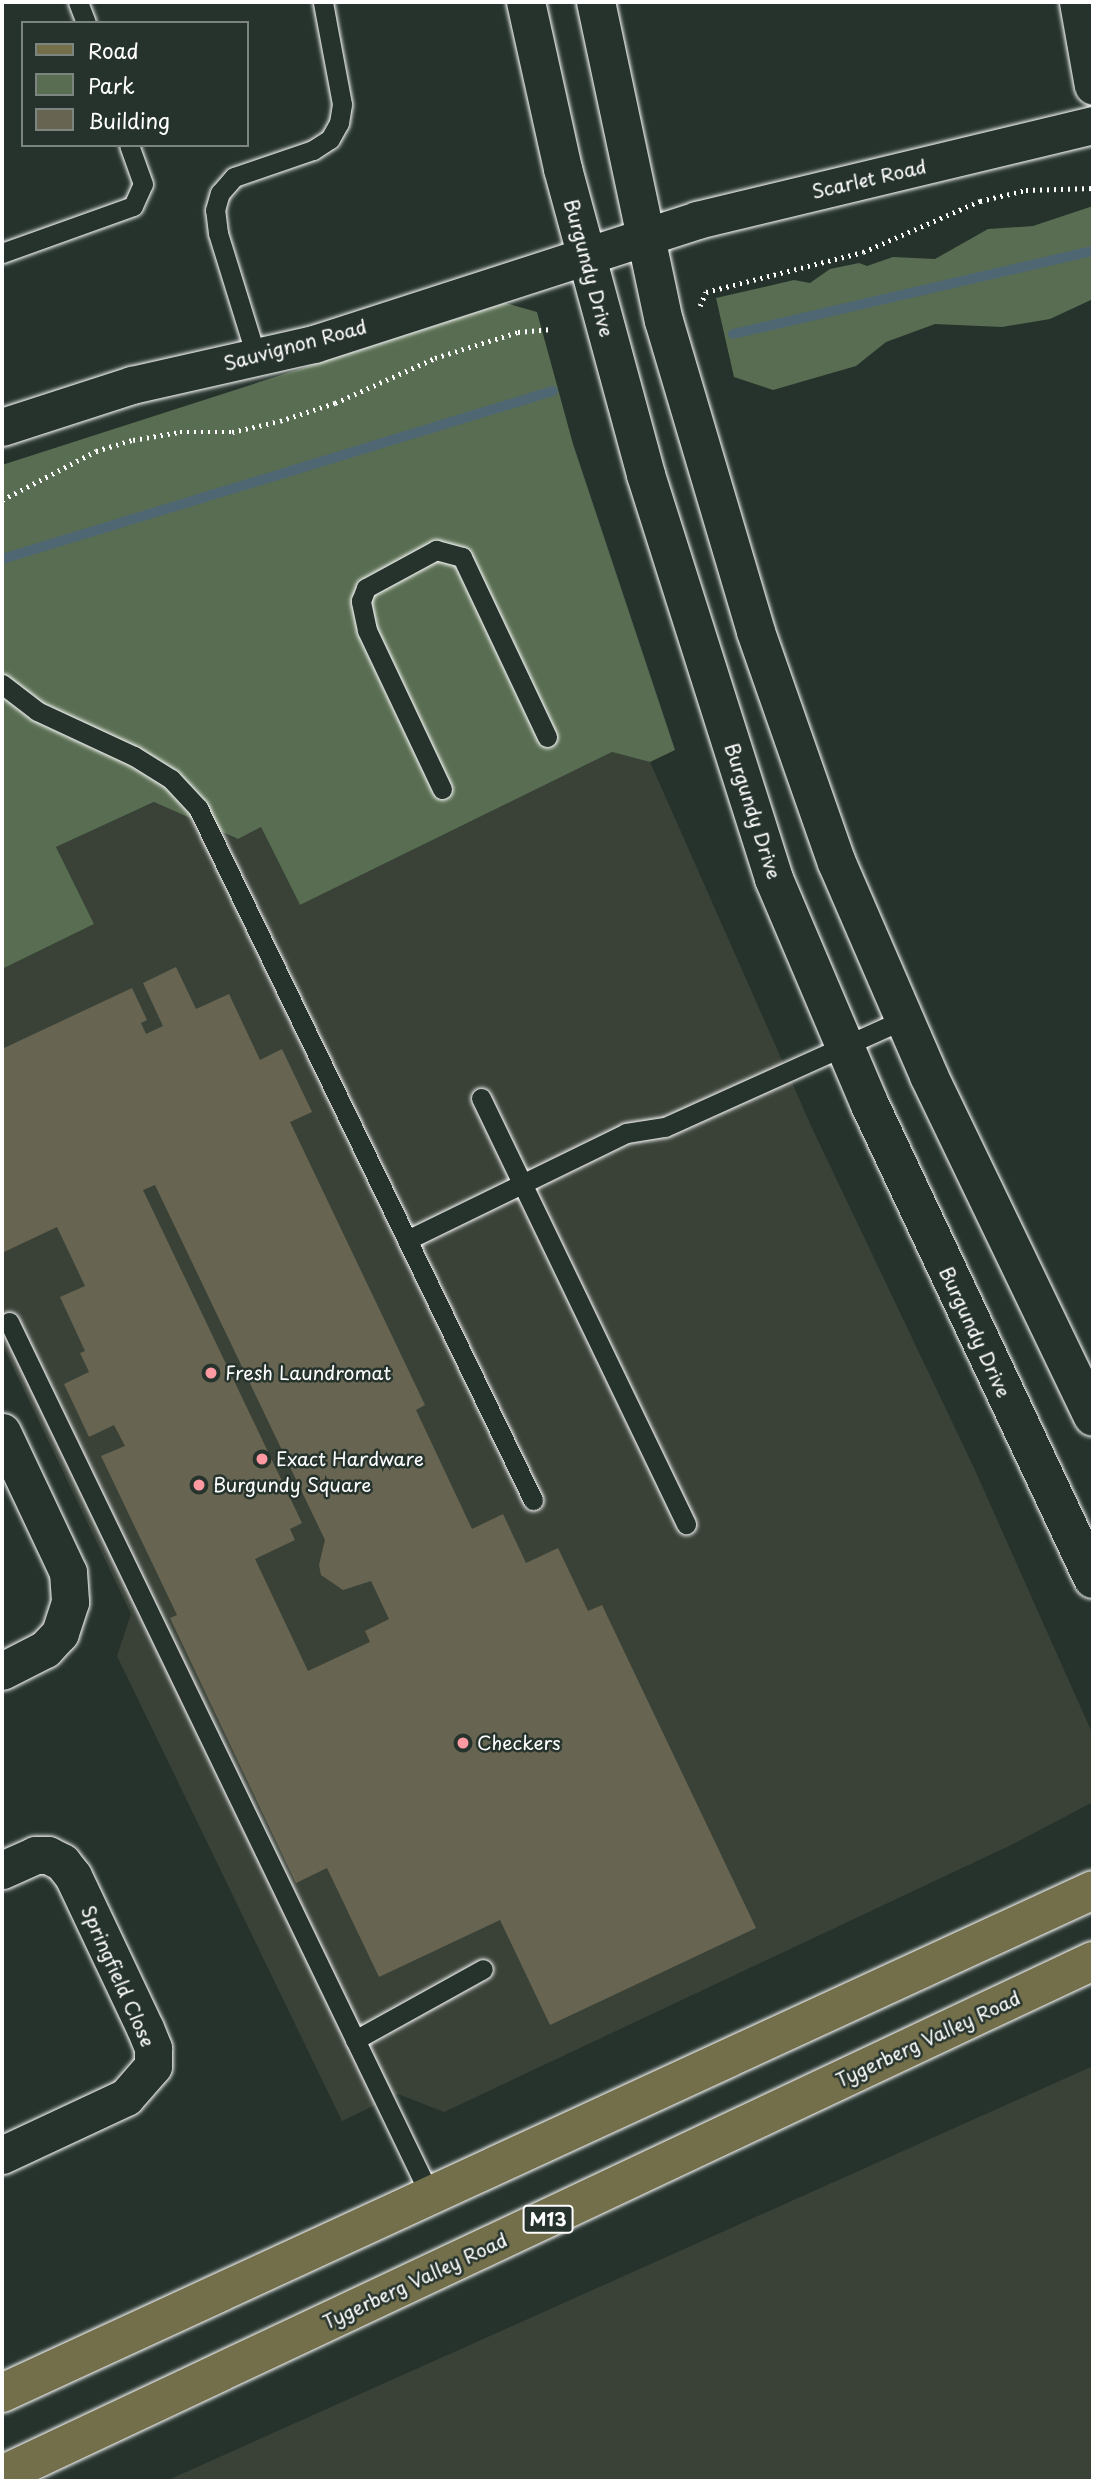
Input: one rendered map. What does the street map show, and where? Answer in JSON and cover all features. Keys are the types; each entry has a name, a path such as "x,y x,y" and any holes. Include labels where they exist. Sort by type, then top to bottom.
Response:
{"main road":[{"name":"Burgundy Drive","path":"526,2 586,256 646,475 762,840 844,1045 968,1321 1093,1579"},
{"path":"596,2 646,237 692,421 756,632 837,863 929,1076 1093,1417"},
{"path":"2,2393 1093,1890"},
{"name":"Tygerberg Valley Road","path":"2,2475 1093,1961"}],"street":[{"path":"1078,2 1093,86"},
{"name":"Scarlet Road","path":"586,256 697,220 1093,125"},
{"name":"Sauvignon Road","path":"2,427 132,385 314,344 586,256"},
{"path":"2,1432 68,1572 70,1602 61,1633 46,1649 2,1671"},
{"name":"Springfield Close","path":"2,1870 35,1855 48,1856 62,1862 73,1876 145,2028 153,2048 153,2066 126,2097 2,2155"}],"lane":[{"path":"78,2 85,21"},
{"path":"256,356 218,233 215,210 220,193 234,177 313,150 330,139 339,123 342,104 323,2"},
{"path":"2,253 133,206 143,184 130,147"},
{"path":"442,789 367,630 361,601 366,588 436,550 462,557 547,737"},
{"path":"6,689 171,779 198,808 533,1500"},
{"path":"407,1240 626,1133 665,1127 906,1018"},
{"path":"481,1098 686,1524"},
{"path":"9,1322 430,2195"},
{"path":"355,2040 483,1969"}],"path":[{"path":"687,313 700,307 706,292 863,252 980,201 1026,190 1093,188"},
{"path":"2,500 96,451 133,440 180,432 232,432 280,421 335,403 435,358 518,332 552,329"}],"shaded area":[{"path":"612,752 650,762 812,1128 974,1468 1093,1735 1093,1802 1011,1845 444,2112 398,2094 342,2121 117,1656 131,1614 2,1344 2,969 94,924 56,847 155,802 237,839 261,827 300,905"},
{"path":"1093,2066 1093,2481 166,2481"}],"green space":[{"path":"1093,206 1093,299 1050,319 1002,327 935,324 886,342 856,366 773,390 734,377 716,298 794,280 810,283 830,269 859,263 867,266 893,257 935,259 988,229 1033,226"},
{"path":"505,303 537,312 573,444 675,750 650,762 612,752 300,905 261,827 238,839 154,802 56,847 94,924 2,969 2,465"}],"building":[{"name":"Burgundy Square","path":"176,967 196,1009 229,994 260,1060 282,1049 312,1112 290,1122 425,1405 416,1410 472,1529 503,1514 526,1563 558,1548 588,1611 602,1605 756,1928 550,2025 500,1920 379,1977 327,1868 296,1883 170,1618 177,1615 101,1456 125,1446 114,1425 89,1437 64,1384 89,1372 80,1353 85,1351 60,1297 85,1286 57,1227 4,1252 2,1247 2,1049 132,988 147,1020 141,1023 146,1034 163,1026 143,983","holes":["155,1185 325,1540 319,1565 321,1575 343,1590 371,1581 389,1619 365,1631 370,1642 308,1671 255,1559 295,1540 290,1529 302,1523 143,1190"]}],"waterway":[{"path":"733,334 1093,251"},
{"path":"2,559 553,391"}],"place":[{"name":"Fresh Laundromat","path":"211,1373"},
{"name":"Exact Hardware","path":"262,1459"},
{"name":"Burgundy Square","path":"199,1485"},
{"name":"Checkers","path":"463,1743"}]}
